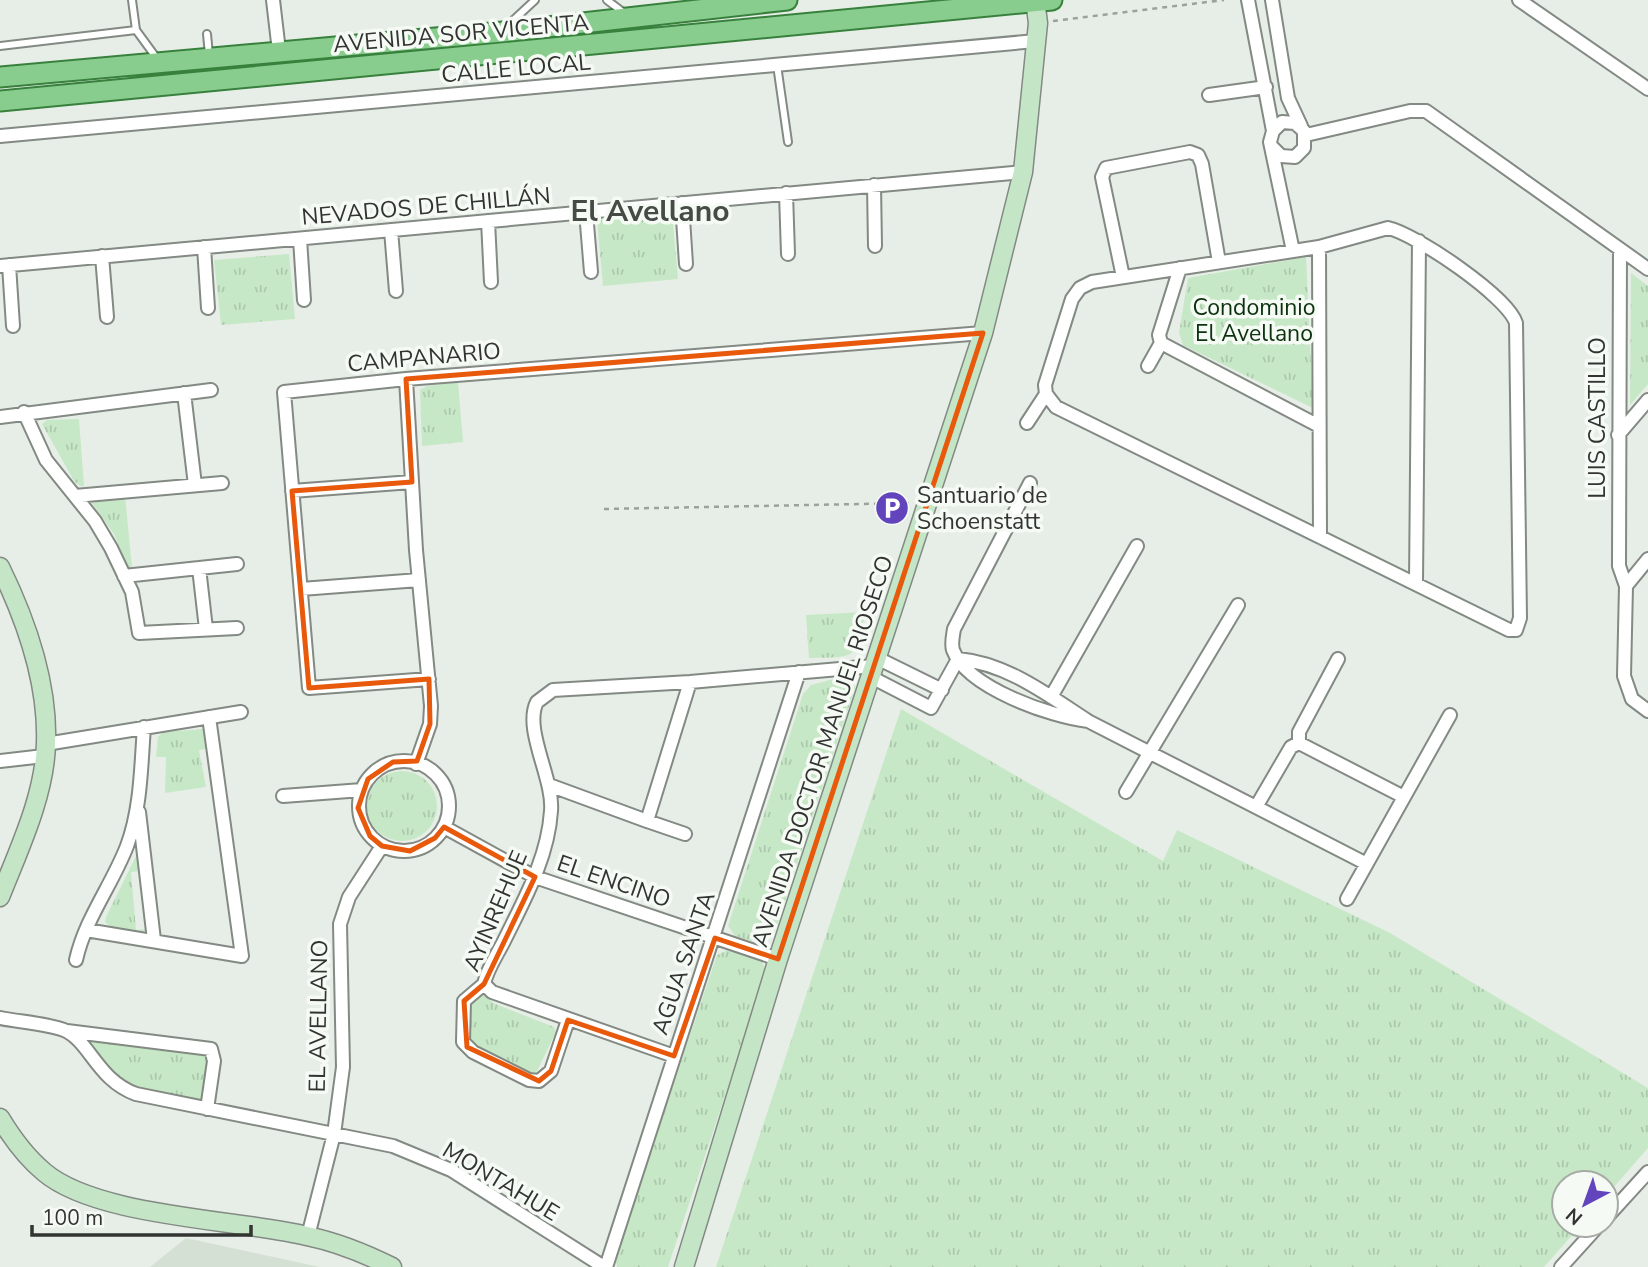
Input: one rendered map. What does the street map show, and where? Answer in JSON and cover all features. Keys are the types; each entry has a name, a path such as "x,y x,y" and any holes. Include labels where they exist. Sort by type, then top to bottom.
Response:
{"main road":[{"name":"AVENIDA SOR VICENTA","path":"0,77 502,32 787,0"},
{"name":"AVENIDA SOR VICENTA","path":"0,101 939,4 1041,1"}],"street":[{"path":"273,0 279,51"},
{"path":"1248,0 1266,87 1278,188 1293,251"},
{"path":"1272,0 1288,99 1303,131 1304,148 1285,170 1278,188"},
{"path":"1519,0 1648,89"},
{"name":"AVENIDA DOCTOR MANUEL RIOSECO","path":"684,1267 778,959 983,333 1023,172 1041,1"},
{"name":"CALLE LOCAL","path":"0,136 1036,41"},
{"path":"1209,95 1266,87"},
{"path":"1272,131 1289,121 1303,131 1410,111 1426,111 1648,269"},
{"path":"1272,147 1281,156 1295,157"},
{"path":"1123,277 1102,177 1106,168 1190,152 1198,155 1202,164 1219,262"},
{"name":"NEVADOS DE CHILLÁN","path":"5,266 1023,172"},
{"path":"874,185 876,246"},
{"path":"786,193 788,254"},
{"path":"682,203 686,264"},
{"path":"586,212 592,272"},
{"path":"488,221 491,282"},
{"path":"1388,228 1404,232 1503,302 1516,323 1520,625 1516,630 1509,630 1056,407 1046,394 1045,386 1072,299 1080,288 1092,282 1319,247 1388,228"},
{"path":"391,230 396,291"},
{"path":"300,239 304,300"},
{"path":"1416,584 1419,241"},
{"path":"204,247 208,308"},
{"path":"1319,247 1320,537"},
{"name":"LUIS CASTILLO","path":"1620,249 1619,566 1626,586 1624,676 1632,699 1648,711"},
{"path":"102,256 107,317"},
{"path":"5,266 13,326"},
{"path":"1148,366 1161,343 1159,335 1180,268"},
{"name":"CAMPANARIO","path":"429,678 309,688 284,392 406,379 983,333"},
{"path":"1161,343 1319,426"},
{"path":"406,379 419,580 429,678 430,724 416,764"},
{"path":"0,417 211,390"},
{"path":"184,393 195,485"},
{"path":"1027,423 1046,394"},
{"path":"1618,435 1648,400"},
{"path":"24,412 46,460 95,521 124,576 132,592 139,633 237,628"},
{"path":"292,491 412,482"},
{"path":"75,496 222,483"},
{"path":"1030,483 954,629 951,648 958,659 988,685 1058,718 1088,721"},
{"path":"1051,697 1137,546"},
{"path":"1626,586 1648,559"},
{"path":"124,576 237,564"},
{"path":"0,567 32,650 42,697 45,750 26,832 0,897"},
{"path":"199,568 206,629"},
{"path":"301,589 419,580"},
{"path":"1126,792 1238,605"},
{"path":"874,667 932,708 958,659"},
{"path":"958,659 984,662 1051,697 1088,721 1365,863"},
{"path":"1299,743 1299,732 1338,659"},
{"path":"874,667 942,690"},
{"name":"AYINREHUE","path":"674,1056 492,992 484,984 536,877 551,810 549,785 533,716 537,702 547,693 874,667"},
{"name":"AGUA SANTA","path":"605,1267 715,938 799,672"},
{"path":"647,821 690,682"},
{"path":"0,761 144,727 242,712"},
{"path":"1347,899 1450,715"},
{"path":"86,930 242,956 209,718"},
{"path":"76,960 86,930 128,844 138,802 144,727"},
{"path":"1256,807 1291,747 1299,743"},
{"path":"1299,743 1404,797"},
{"path":"393,762 416,764 435,774 443,786 448,799 443,827 435,838 410,851 382,846 370,836 362,823 358,808 362,790 379,768 393,762"},
{"path":"549,785 685,834"},
{"path":"283,796 362,790"},
{"path":"138,802 154,940"},
{"name":"EL ENCINO","path":"443,827 536,877 778,959"},
{"name":"EL AVELLANO","path":"308,1236 334,1134 342,1067 340,924 349,897 382,846"},
{"path":"484,984 464,1002 463,1042 473,1052 529,1080 539,1081 551,1071 568,1020"},
{"path":"0,1018 65,1030 211,1049 214,1061 207,1109"},
{"name":"MONTAHUE","path":"65,1030 77,1039 102,1073 126,1091 393,1146 451,1170 605,1267"},
{"path":"0,1118 45,1173 79,1192 114,1203 308,1236 370,1256 393,1267"},
{"path":"1620,1203 1648,1172"},
{"path":"1561,1267 1586,1239"}],"lane":[{"path":"132,0 136,30 159,61"},
{"path":"502,32 535,0"},
{"path":"607,0 628,16"},
{"path":"0,46 136,30"},
{"path":"207,34 209,57"},
{"path":"776,65 788,142"}],"path":[{"path":"604,509 929,503"}],"highlighted area":[{"path":"983,333 778,959 715,938 674,1056 568,1020 551,1071 539,1081 467,1047 464,1001 484,984 535,877 444,827 435,838 410,851 382,846 370,836 358,808 368,779 393,762 417,761 430,724 429,679 309,688 292,491 412,482 406,379"}],"shaded area":[{"path":"186,1238 320,1267 150,1267"}],"green space":[{"path":"672,214 678,279 603,286 597,220"},
{"path":"289,254 295,319 221,325 214,260"},
{"name":"Condominio El Avellano","path":"1306,257 1313,408 1183,345 1179,333 1188,278"},
{"path":"1631,273 1648,286 1648,384 1630,405"},
{"path":"458,382 463,442 422,446 420,390 427,386"},
{"path":"79,419 84,486 74,481 42,424 47,420"},
{"path":"125,496 132,567 128,567 114,534 92,503"},
{"path":"865,612 860,639 852,653 846,656 809,658 806,615"},
{"path":"845,676 854,682 855,688 774,934 762,944 735,936 728,926 803,694 811,685"},
{"path":"901,709 1163,861 1177,830 1390,933 1648,1088 1648,1148 1620,1180 1620,1169 1550,1169 1550,1239 1569,1239 1544,1267 716,1267"},
{"path":"207,729 211,748 199,750 206,787 165,793 166,757 156,757 158,737 163,732"},
{"path":"402,771 427,781 437,806 427,831 402,841 377,831 367,806 377,781"},
{"path":"137,854 140,871 131,872 136,930 146,929 143,933 113,929 105,922"},
{"path":"728,950 762,961 766,973 668,1267 617,1267 615,1258 717,955"},
{"path":"481,990 493,1003 554,1027 556,1032 535,1075 474,1048 469,1040 470,1000"},
{"path":"88,1037 208,1054 203,1101 150,1091 122,1079 110,1069"}],"place":[{"name":"Santuario de Schoenstatt","path":"892,508"}],"district":[{"name":"El Avellano","path":"650,211"}]}
